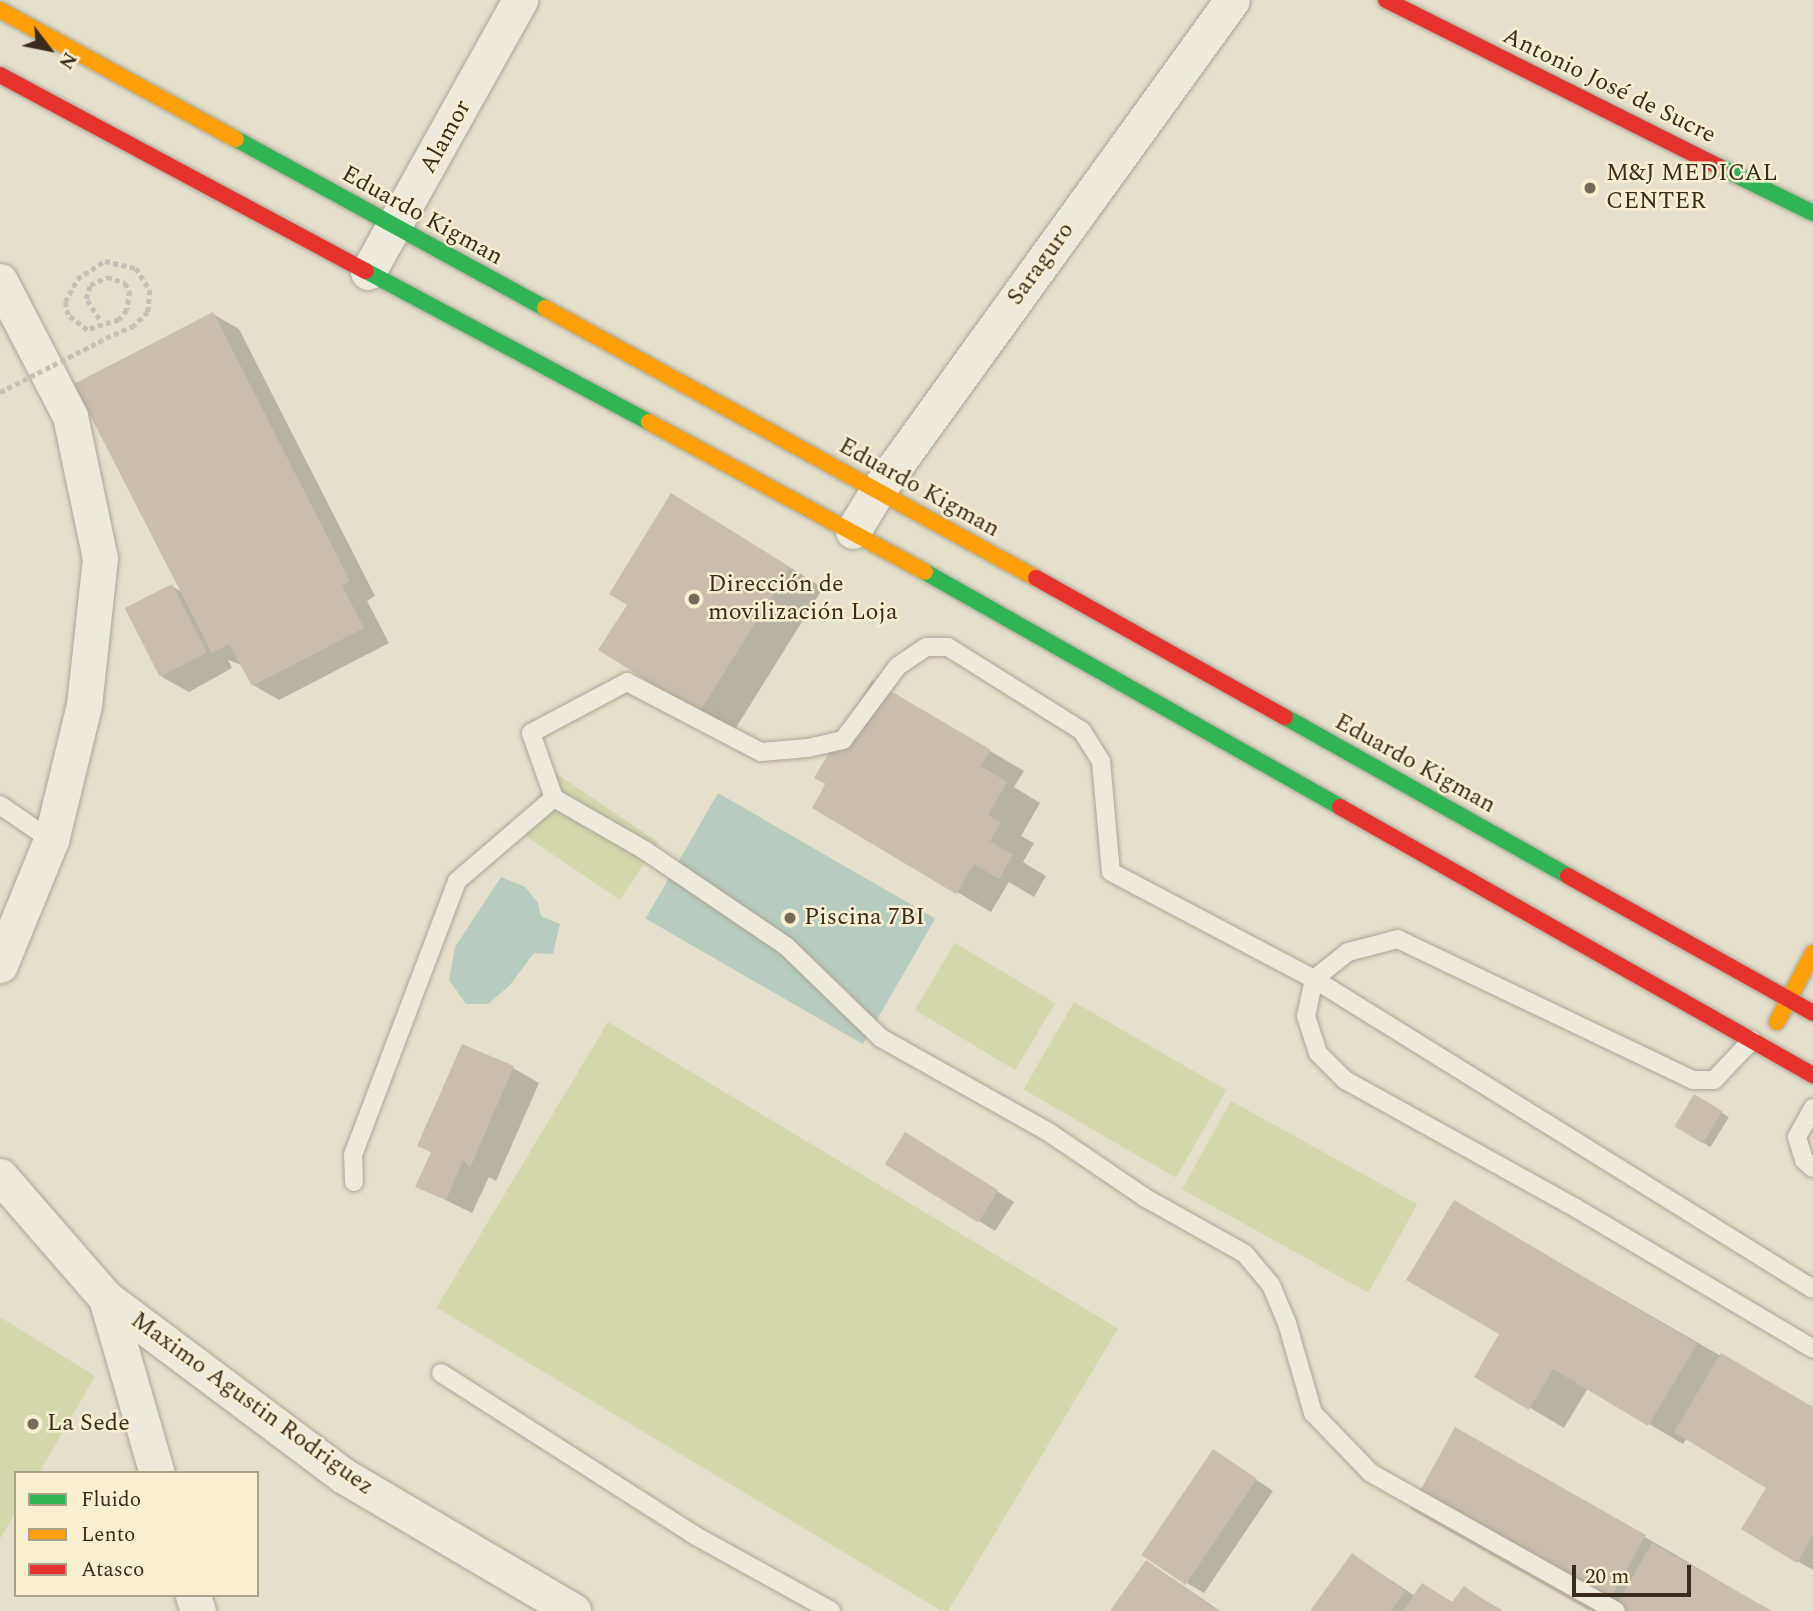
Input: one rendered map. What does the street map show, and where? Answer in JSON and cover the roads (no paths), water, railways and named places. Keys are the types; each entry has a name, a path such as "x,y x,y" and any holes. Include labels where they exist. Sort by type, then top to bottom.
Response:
{"street":[{"name":"Alamor","path":"368,272 396,228 520,0"},
{"name":"Saraguro","path":"853,531 878,490 1232,0"},
{"name":"Antonio José de Sucre","path":"1386,0 1813,213"},
{"name":"Eduardo Kigman","path":"0,10 878,490 1813,1013"},
{"path":"0,75 853,531 1813,1075"},
{"path":"0,281 70,416 100,558 84,705 51,840 0,965"},
{"path":"1759,1043 1813,953"},
{"name":"Maximo Agustin Rodriguez","path":"0,1176 106,1298 344,1476 573,1611"},
{"path":"106,1298 156,1471"}],"lane":[{"path":"1616,1611 1371,1473 1313,1413 1287,1322 1271,1285 1245,1254 1144,1198 1050,1132 881,1038 786,946 646,851 554,798 531,733 627,681 761,752 808,748 843,740 898,666 926,647 948,647 1082,731 1101,761 1111,872 1314,979 1813,1289"},
{"path":"354,1182 353,1155 457,881 554,798"},
{"path":"0,805 51,840"},
{"path":"1759,1043 1714,1080 1693,1080 1398,939 1348,952 1314,979 1306,1016 1318,1054 1345,1080 1576,1208 1813,1349"},
{"path":"1813,1108 1797,1137 1804,1160 1813,1168"},
{"path":"442,1373 694,1535 831,1611"}],"place":[{"name":"M&J MEDICAL CENTER","path":"1590,188"},
{"name":"Dirección de movilización Loja","path":"694,599"},
{"name":"Piscina 7BI","path":"790,918"},
{"name":"La Sede","path":"33,1424"}]}
